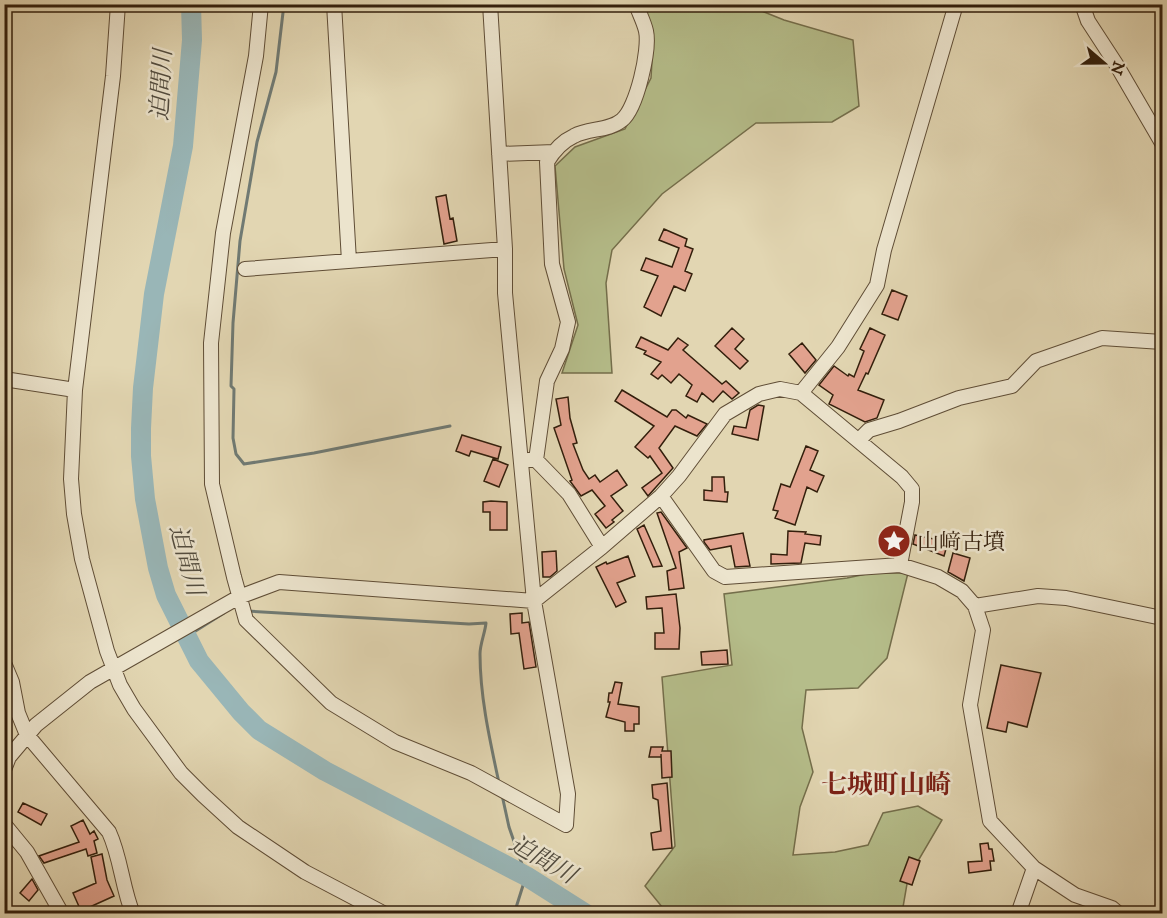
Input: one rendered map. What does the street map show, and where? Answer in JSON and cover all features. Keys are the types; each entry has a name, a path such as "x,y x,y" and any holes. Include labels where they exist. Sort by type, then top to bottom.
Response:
{"street":[{"path":"118,4 112,87 75,390 71,479 74,514 86,577 106,651 134,709 181,773 203,795 238,827 304,872 385,914"},
{"path":"261,4 256,56 223,232 211,343 212,484 246,620 331,703 395,742 471,773 566,825 568,794 534,601 520,460 506,293 490,4"},
{"path":"334,4 349,261"},
{"path":"536,460 547,381 562,349 568,322 552,264 547,162 554,152 574,136 602,129 623,119 640,86 646,50 646,31 636,4"},
{"path":"801,393 838,346 877,285 884,250 956,4"},
{"path":"1082,4 1088,21 1162,143"},
{"path":"499,154 554,152"},
{"path":"245,269 505,249"},
{"path":"859,440 869,430 959,398 1012,386 1036,361 1102,338 1162,342"},
{"path":"4,380 75,390"},
{"path":"6,763 27,735 74,692 239,597 279,582 534,601 661,496 679,476 725,414 759,394 780,389 801,393 902,477 912,489 912,502 900,565"},
{"path":"520,460 536,460 569,494 602,547"},
{"path":"661,496 714,571 725,577 900,565 938,577 962,591 975,606 984,630 970,705 990,821 1034,868 1075,895 1112,908 1119,914"},
{"path":"975,606 1038,596 1066,598 1162,618"},
{"path":"4,663 12,682 18,713 27,735 109,832 133,914"},
{"path":"4,824 27,852 62,914"},
{"path":"1018,914 1034,868"}],"green space":[{"path":"645,5 747,5 784,20 853,40 859,106 832,122 756,123 662,194 612,250 606,283 612,373 562,373 578,325 564,269 555,166 575,147 625,129 651,78 653,43"},
{"path":"871,573 908,573 887,658 858,688 806,690 802,728 813,772 800,807 793,855 835,852 868,845 883,813 918,806 942,820 908,878 902,913 667,913 645,886 675,846 662,677 732,665 724,594"}],"building":[{"path":"446,195 457,241 444,244 436,197"},
{"path":"664,229 687,239 685,246 693,249 685,271 692,274 685,291 674,286 661,316 644,307 658,276 641,270 646,258 672,267 679,248 659,240"},
{"path":"892,290 907,296 898,320 882,314"},
{"path":"732,328 744,339 735,349 748,361 740,369 715,346"},
{"path":"870,328 885,335 868,374 866,373 858,390 884,400 877,418 865,422 829,404 833,395 819,385 834,366 848,376 849,374 854,377 864,351 860,349"},
{"path":"641,337 668,350 678,338 688,345 683,350 722,384 726,381 739,393 732,399 723,391 713,402 702,393 697,402 686,396 692,385 679,374 671,383 662,375 658,379 651,374 661,362 644,354 646,351 636,347"},
{"path":"802,343 816,360 805,373 789,354"},
{"path":"622,390 667,417 672,410 676,410 686,418 688,415 707,424 697,436 675,426 659,448 673,468 648,496 642,488 662,473 650,456 648,458 635,447 654,426 615,401"},
{"path":"568,397 570,418 577,443 573,444 589,479 595,475 600,482 617,470 627,485 611,496 623,511 606,528 595,514 605,506 592,490 581,496 570,481 572,480 554,428 561,425 556,399"},
{"path":"758,405 764,406 758,440 732,434 734,426 746,428 750,410"},
{"path":"462,435 501,447 498,459 471,451 469,456 456,451"},
{"path":"806,446 818,451 810,470 824,476 817,492 807,487 795,525 775,518 778,511 773,510 781,484 790,487"},
{"path":"493,459 508,465 499,487 484,481"},
{"path":"712,477 724,477 725,492 728,492 727,502 704,500 704,490 712,491"},
{"path":"483,502 507,502 507,530 490,530 490,512 483,512"},
{"path":"661,512 687,548 679,552 684,588 669,590 667,571 676,568 657,513"},
{"path":"644,525 662,566 653,567 637,529"},
{"path":"788,531 821,536 820,545 805,543 801,563 771,564 771,554 787,555"},
{"path":"743,533 750,566 735,567 731,546 710,550 704,542 704,540"},
{"path":"915,535 948,542 944,556 913,544"},
{"path":"556,551 557,571 550,577 543,577 542,552"},
{"path":"953,553 970,558 964,581 948,572"},
{"path":"628,556 635,576 617,583 626,602 616,607 596,567"},
{"path":"676,594 680,628 679,649 655,649 655,633 664,633 662,608 647,609 646,597"},
{"path":"522,613 522,623 529,622 536,667 524,669 519,633 511,634 510,614"},
{"path":"727,650 728,664 702,665 701,652"},
{"path":"1001,665 1041,673 1027,727 1008,722 1006,732 987,728"},
{"path":"615,682 622,683 618,704 639,707 639,724 634,724 634,731 625,731 625,722 606,717 610,702 608,702 609,693 612,693"},
{"path":"651,747 663,747 662,751 671,751 672,777 662,778 661,754 661,757 649,757"},
{"path":"667,783 672,848 653,850 651,833 661,831 658,800 653,798 652,785"},
{"path":"23,803 47,814 41,825 18,812"},
{"path":"83,820 90,834 94,831 98,839 94,841 97,853 88,856 86,849 44,863 39,856 79,842 71,826"},
{"path":"988,843 989,849 992,849 994,861 990,861 991,870 969,873 968,862 982,861 980,844"},
{"path":"102,854 107,880 114,896 81,911 73,893 96,883 91,857"},
{"path":"909,857 920,861 912,885 900,881"},
{"path":"32,879 38,890 29,901 20,893"}],"waterway":[{"name":"迫間川","path":"191,4 192,40 183,146 154,294 143,388 141,428 145,499 158,568 166,595 199,661 259,730 325,771 526,876 586,914"},
{"path":"284,4 276,72 257,142 240,241 233,323 231,386 234,389 233,438 236,454 244,464 314,453 450,426"},
{"path":"247,611 469,624 486,623 480,650 480,670 486,719 499,783"},
{"path":"186,637 224,613"},
{"path":"502,795 509,827 526,876 514,914"}],"place":[{"name":"山﨑古墳","path":"894,541"}],"district":[{"name":"七城町山崎","path":"886,784"}]}
